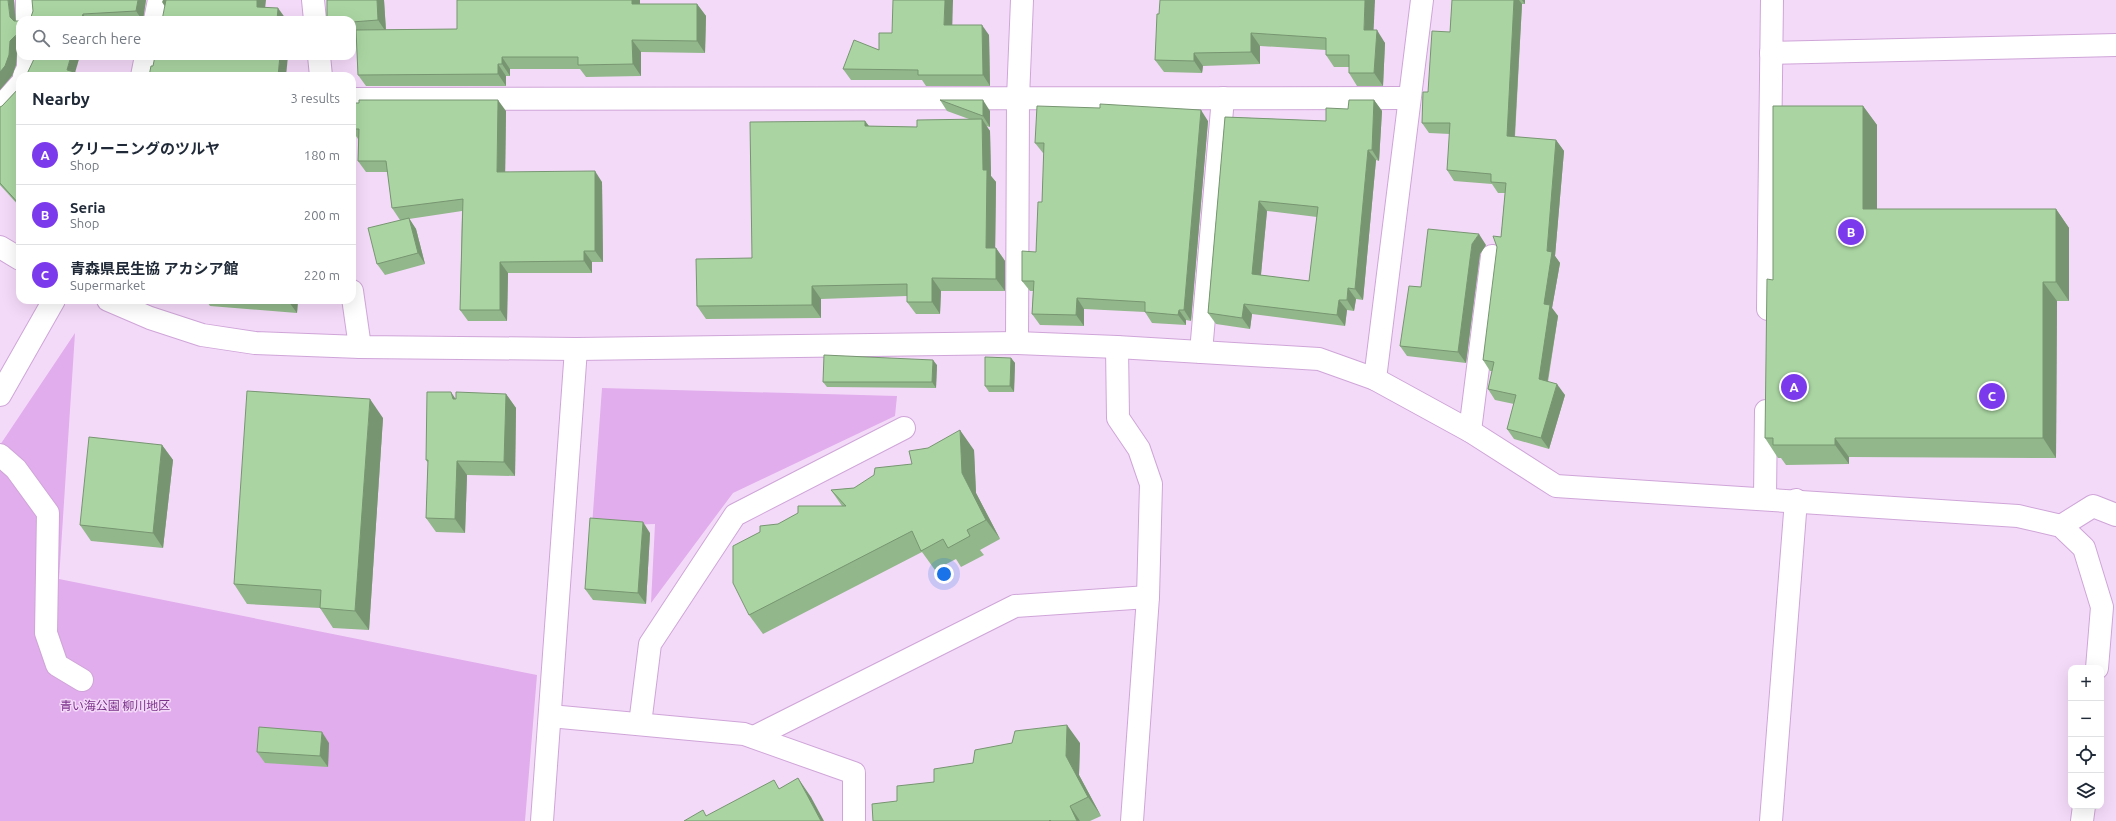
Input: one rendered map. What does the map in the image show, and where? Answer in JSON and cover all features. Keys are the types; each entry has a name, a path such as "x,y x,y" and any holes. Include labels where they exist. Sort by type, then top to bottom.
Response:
{"street":[{"path":"27,0 27,16"},
{"path":"156,16 159,0"},
{"path":"313,0 315,16"},
{"path":"1016,343 1018,98 1022,0"},
{"path":"1375,379 1422,0"},
{"path":"1767,331 1772,0"},
{"path":"1771,53 2116,45"},
{"path":"26,72 28,68 28,60"},
{"path":"143,72 145,60"},
{"path":"319,60 321,72"},
{"path":"0,107 16,89"},
{"path":"1201,352 1223,98"},
{"path":"356,99 1409,98"},
{"path":"0,247 16,257"},
{"path":"1470,431 1492,256"},
{"path":"0,395 52,304"},
{"path":"117,304 150,318 202,335 255,343 360,347 576,349 1016,343 1117,347 1320,359 1375,379 1470,431 1556,486 1796,500 2018,516 2061,526 2084,548 2109,607 2098,665"},
{"path":"354,304 360,347"},
{"path":"1117,347 1118,418 1139,449 1151,484 1148,597 1132,821"},
{"path":"542,821 576,349"},
{"path":"1765,498 1766,395"},
{"path":"640,724 650,644 735,515 904,428"},
{"path":"0,455 16,469 48,513 46,633 57,665 82,680"},
{"path":"1771,821 1796,500"},
{"path":"2061,526 2092,506 2116,515"},
{"path":"754,737 1015,606 1148,597"},
{"path":"550,716 744,734 754,737 854,773 854,821"},
{"path":"2082,821 2084,809"}],"green space":[{"name":"青い海公園 柳川地区","path":"75,333 59,579 537,675 525,821 0,821 0,445"},
{"path":"602,388 897,396 895,416 733,493 651,603 655,524 592,526"}],"building":[{"path":"0,0 8,0 10,17 16,21 16,36 10,41 9,55 5,66 0,72"},
{"path":"32,0 138,0 136,11 83,14 82,16 31,16 33,11"},
{"path":"166,0 257,0 257,7 278,8 277,16 163,16"},
{"path":"327,0 377,0 378,20 356,22 356,16 327,16"},
{"path":"457,0 632,0 632,4 697,4 697,41 632,40 633,64 578,65 578,57 502,57 502,64 498,64 498,74 358,75 356,30 457,29"},
{"path":"893,0 945,0 944,25 982,25 983,75 918,75 918,70 843,69 854,40 879,50 879,33 892,33"},
{"path":"1160,0 1365,0 1364,30 1377,30 1374,73 1349,73 1349,55 1326,55 1326,38 1251,33 1251,52 1194,53 1194,61 1155,60 1157,14 1159,14"},
{"path":"1452,0 1514,0 1507,136 1556,140 1547,251 1552,252 1544,304 1550,305 1539,379 1557,384 1541,438 1507,429 1516,395 1488,389 1494,362 1483,360 1497,247 1493,236 1501,237 1506,183 1491,182 1491,174 1447,170 1450,123 1422,123 1423,92 1428,92 1432,31 1450,32"},
{"path":"34,60 70,60 67,70 74,72 28,72"},
{"path":"154,60 280,60 278,72 150,72 151,66 153,66"},
{"path":"16,91 16,201 0,183 0,107"},
{"path":"359,100 498,100 497,172 595,171 595,251 584,251 584,261 500,262 500,310 460,310 463,199 392,208 386,161 358,161 359,129 356,129 356,103 359,103"},
{"path":"940,100 983,100 983,116"},
{"path":"1349,100 1374,100 1372,150 1368,150 1355,289 1348,288 1347,300 1339,300 1337,315 1244,304 1242,318 1208,313 1225,117 1326,121 1326,108 1348,109","holes":["1259,201 1318,207 1309,281 1252,274"]},
{"path":"1100,104 1201,110 1184,310 1179,310 1178,315 1145,312 1145,302 1077,298 1076,315 1032,314 1034,281 1022,281 1022,251 1036,252 1038,202 1042,202 1044,143 1035,143 1037,106 1100,108"},
{"path":"1773,106 1863,106 1863,209 2056,209 2056,282 2043,282 2043,438 1835,438 1835,445 1773,445 1773,438 1765,438 1767,279 1773,280"},
{"path":"982,119 983,170 987,170 986,248 996,248 996,279 932,278 932,302 907,302 907,284 812,286 812,305 697,306 696,259 752,258 750,122 865,121 865,126 917,127 917,120"},
{"path":"409,218 418,253 377,264 368,228"},
{"path":"1428,229 1479,234 1472,244 1458,352 1400,346 1409,286 1421,287"},
{"path":"824,355 933,360 932,382 823,382"},
{"path":"985,357 1011,358 1010,386 985,386"},
{"path":"247,391 370,399 355,611 320,608 321,590 234,584"},
{"path":"427,392 451,392 453,399 456,399 456,392 506,394 504,462 457,461 455,519 426,518 428,460 426,460"},
{"path":"960,430 962,473 986,520 967,530 970,536 948,548 943,539 921,551 912,531 749,615 733,583 733,546 760,532 760,526 778,524 798,513 798,506 846,506 831,490 854,488 874,475 875,468 912,464 909,451 928,448"},
{"path":"89,437 162,445 153,533 80,525"},
{"path":"590,518 643,522 638,593 585,589"},
{"path":"1067,725 1066,756 1088,797 1070,806 1077,821 873,821 872,804 897,801 897,786 934,782 934,769 973,763 975,750 1012,743 1015,731"},
{"path":"259,727 322,732 320,756 257,752"},
{"path":"798,778 821,821 684,821 703,810 706,816 774,780 779,789"}],"place":[{"name":"Seria","path":"1851,232"},
{"name":"クリーニングのツルヤ","path":"1794,387"},
{"name":"青森県民生協 アカシア館","path":"1992,396"}]}
